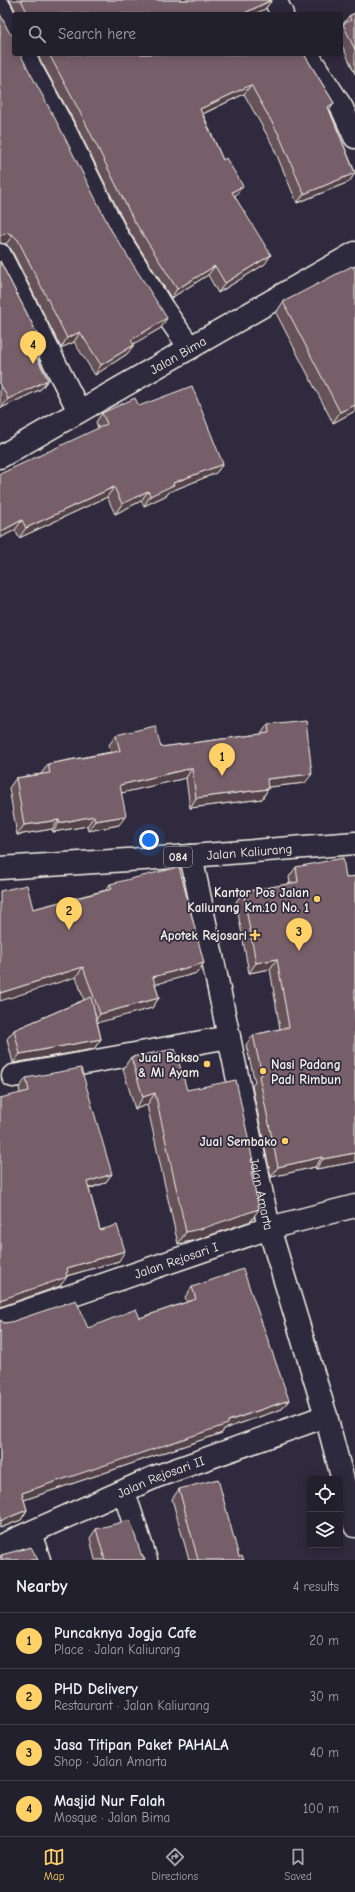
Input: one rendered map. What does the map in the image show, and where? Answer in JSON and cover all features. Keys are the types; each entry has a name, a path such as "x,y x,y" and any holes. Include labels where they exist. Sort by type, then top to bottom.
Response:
{"street":[{"path":"275,0 281,12"},
{"path":"0,8 12,32"},
{"path":"24,56 65,131 116,234 163,309 190,348"},
{"path":"308,56 342,108 355,137"},
{"name":"Jalan Bima","path":"0,457 355,253"},
{"path":"0,255 79,412"},
{"name":"Jalan Kaliurang","path":"0,868 191,856 355,843"},
{"name":"Jalan Amarta","path":"191,856 269,1228 326,1416 355,1526"},
{"path":"13,1076 229,1037"},
{"name":"Jalan Rejosari I","path":"0,1320 269,1228 355,1206"},
{"name":"Jalan Rejosari II","path":"0,1546 124,1492 155,1476 326,1416"},
{"path":"124,1492 146,1560"},
{"path":"30,1534 40,1560"}],"building":[{"path":"21,0 271,0 247,12 27,12"},
{"path":"355,13 355,50 343,24 351,20 349,16"},
{"path":"0,14 12,35 12,56 21,56 60,128 111,230 167,318 131,340 134,345 101,365 80,332 67,338 18,240 13,235 8,233 0,236"},
{"path":"50,56 305,56 334,103 328,107 355,173 304,194 279,135 251,85 200,109 223,160 226,158 243,186 232,192 271,255 225,283 215,266 177,289 133,219 82,116"},
{"path":"0,261 45,349 35,354 48,380 8,399 0,383"},
{"path":"352,266 355,270 355,405 340,412 283,302"},
{"path":"192,386 223,464 173,483 174,485 150,496 148,491 122,504 114,487 26,528 22,520 0,532 0,474 107,424 102,413 135,398 139,406"},
{"path":"306,720 312,774 267,779 268,789 196,798 192,768 120,785 126,816 95,821 94,816 59,823 59,820 24,825 16,778 50,773 48,764 120,751 116,735 155,726 161,747 269,733 268,724"},
{"path":"343,858 346,878 355,876 355,1153 323,1159 322,1157 278,1167 259,1076 262,1075 253,1035 289,1027 277,959 256,963 243,892 298,882 296,867"},
{"path":"179,867 204,963 153,977 159,998 100,1014 83,967 0,993 0,891 27,885 33,909 112,889 110,884"},
{"path":"91,997 101,1039 20,1054 14,1030"},
{"path":"175,1049 187,1090 236,1080 255,1171 251,1172 259,1209 204,1228 186,1232 155,1093 143,1097 131,1057"},
{"path":"81,1068 112,1174 87,1182 100,1230 117,1225 125,1251 67,1268 67,1277 0,1300 0,1098 29,1091 26,1078"},
{"path":"243,1269 289,1400 228,1421 228,1424 22,1493 27,1510 0,1521 0,1320 4,1323 11,1322 76,1300 88,1328 136,1309 140,1318 196,1299 192,1287"},
{"path":"218,1479 239,1557 242,1556 244,1560 198,1560 179,1489"},
{"path":"130,1520 141,1554 145,1560 105,1560 96,1529"},
{"path":"31,1547 38,1560 3,1560 1,1555"}],"place":[{"name":"Masjid Nur Falah","path":"33,364"},
{"name":"Puncaknya Jogja Cafe","path":"222,776"},
{"name":"Kantor Pos Jalan Kaliurang Km.10 No. 1","path":"317,899"},
{"name":"PHD Delivery","path":"69,930"},
{"name":"Apotek Rejosari","path":"255,935"},
{"name":"Jasa Titipan Paket PAHALA","path":"299,951"},
{"name":"Jual Bakso & Mi Ayam","path":"207,1064"},
{"name":"Nasi Padang Padi Rimbun","path":"263,1071"},
{"name":"Jual Sembako","path":"285,1141"}]}
